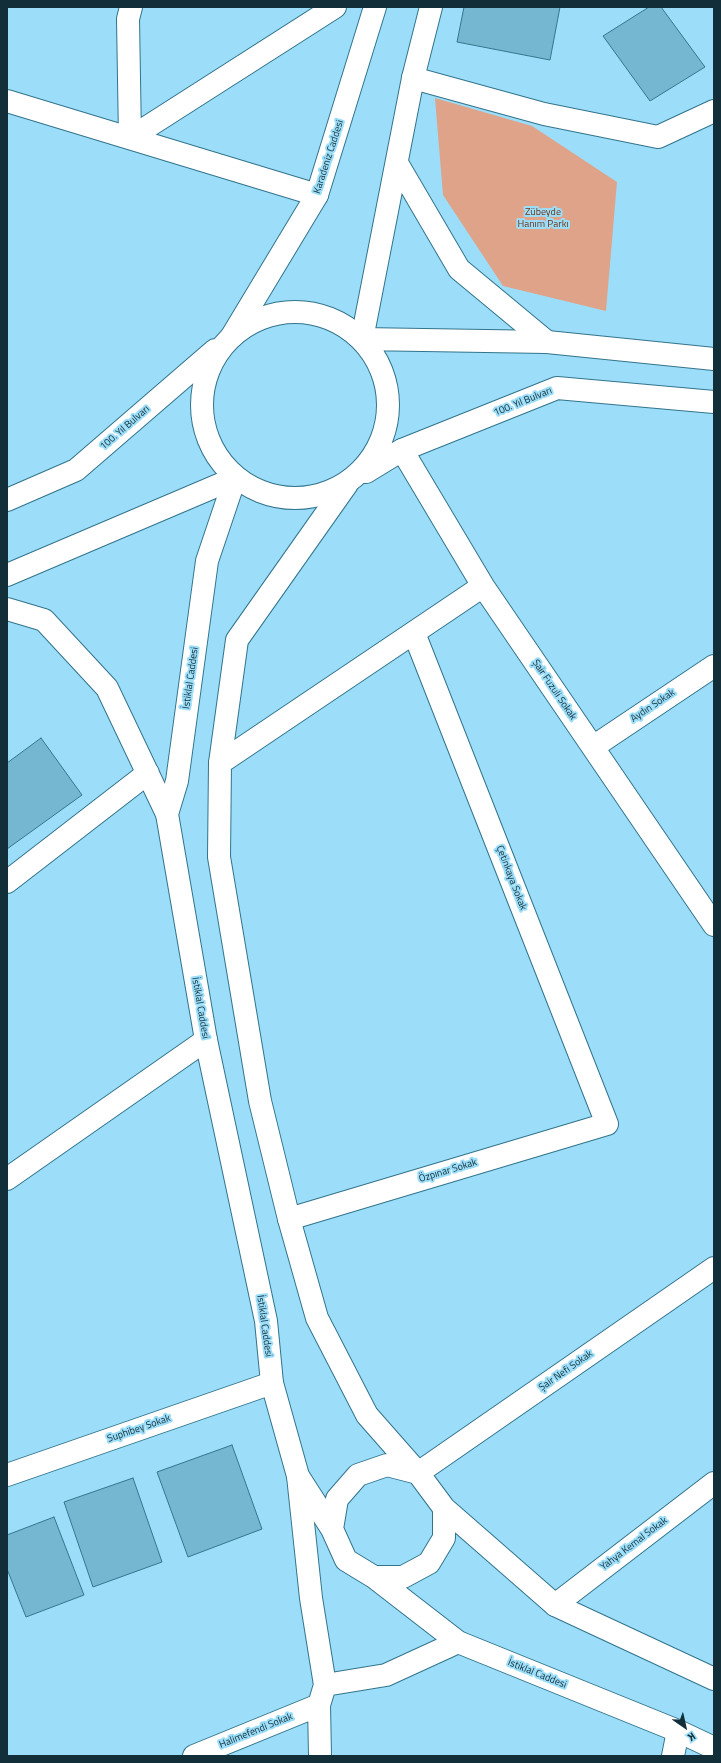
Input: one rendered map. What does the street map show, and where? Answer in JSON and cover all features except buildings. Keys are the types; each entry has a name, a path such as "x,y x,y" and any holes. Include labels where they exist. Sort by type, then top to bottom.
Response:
{"main road":[{"path":"130,138 128,19 131,7"},
{"path":"130,138 335,7"},
{"name":"Karadeniz Caddesi","path":"232,336 317,195 375,7"},
{"path":"362,339 413,78 431,7"},
{"path":"413,78 544,114 658,137 714,111"},
{"path":"7,100 317,195"},
{"path":"397,163 459,270 547,342"},
{"path":"347,484 319,496 290,500 261,493 235,478 214,454 202,424 202,392 212,362 232,336 255,320 283,312 312,313 339,322 362,339 379,361 388,388 389,415 382,442 368,466 347,484 237,640 220,763 219,857 260,1101 289,1219 317,1318 367,1415 418,1473 444,1508 555,1605 714,1679"},
{"name":"100. Yıl Bulvarı","path":"7,500 76,470 232,336"},
{"path":"362,339 547,342 714,359"},
{"name":"100. Yıl Bulvarı","path":"347,484 402,450 557,388 714,402"},
{"name":"Şair Fuzuli Sokak","path":"402,450 484,586 714,925"},
{"path":"7,575 235,478"},
{"name":"İstiklal Caddesi","path":"235,478 206,561 177,781 167,814 206,1040 266,1321 272,1383 298,1476 332,1529"},
{"path":"220,763 484,586"},
{"path":"9,612 44,620 107,688 167,814"},
{"name":"Çetinkaya Sokak","path":"414,633 607,1124"},
{"name":"Aydın Sokak","path":"593,747 714,666"},
{"path":"7,882 148,773"},
{"path":"7,1179 206,1040"},
{"name":"Özpınar Sokak","path":"289,1219 607,1124"},
{"name":"Şair Nefi Sokak","path":"418,1473 714,1268"},
{"name":"Suphibey Sokak","path":"7,1476 272,1383"},
{"path":"418,1473 387,1465 358,1475 337,1499 332,1529 346,1560 374,1577 403,1577 429,1563 444,1538 444,1508"},
{"path":"298,1476 311,1598 325,1685 319,1705 320,1756"},
{"name":"Yahya Kemal Sokak","path":"555,1605 714,1483"},
{"name":"İstiklal Caddesi","path":"374,1577 458,1642 678,1731 714,1748"},
{"path":"325,1685 386,1675 458,1642"},
{"name":"Halimefendi Sokak","path":"194,1756 319,1705"},
{"path":"673,1756 678,1731"}],"green space":[{"name":"Zübeyde Hanım Parkı","path":"435,98 532,126 617,182 606,311 503,286 443,195"}]}
